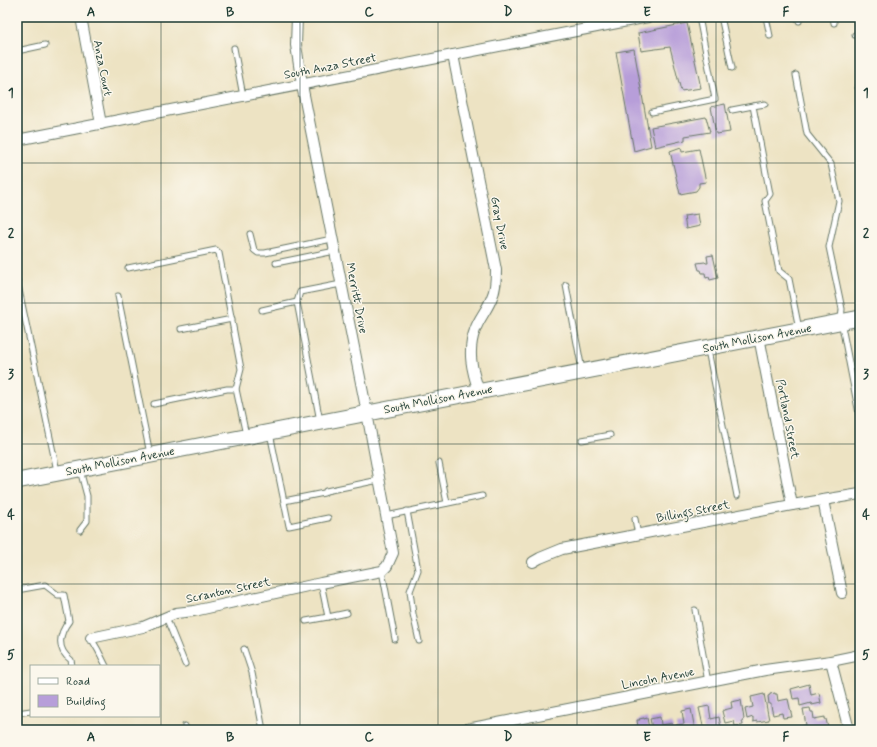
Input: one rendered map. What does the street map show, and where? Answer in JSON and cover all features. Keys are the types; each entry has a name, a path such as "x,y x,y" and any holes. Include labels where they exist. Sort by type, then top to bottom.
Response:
{"main road":[{"name":"South Mollison Avenue","path":"17,481 860,318"}],"street":[{"name":"Anza Court","path":"81,17 101,124"},
{"name":"Merritt Drive","path":"297,17 296,46 302,85 393,553 387,566 377,572"},
{"name":"South Anza Street","path":"17,140 302,85 627,19 648,17"},
{"name":"Gray Drive","path":"453,55 496,270 496,282 493,297 476,327 472,339 470,355 472,371 479,391"},
{"name":"Portland Street","path":"760,337 792,505"},
{"name":"Billings Street","path":"533,562 562,549 792,505 860,494"},
{"path":"823,500 842,593"},
{"name":"Scranton Street","path":"91,638 143,627 176,613 194,611 377,572"},
{"name":"Lincoln Avenue","path":"462,730 765,670 831,661 860,655"},
{"path":"831,661 849,730"}],"lane":[{"path":"652,112 715,99 699,17"},
{"path":"721,17 732,68"},
{"path":"766,17 770,36"},
{"path":"833,17 834,23"},
{"path":"17,51 45,45"},
{"path":"234,48 243,96"},
{"path":"796,74 808,134 831,164 839,201 829,247 842,309 841,322 860,419"},
{"path":"732,110 765,104"},
{"path":"753,106 770,194 765,201 779,271 789,279 799,330"},
{"path":"250,234 254,250 258,253 265,253 332,239"},
{"path":"128,268 216,250 219,252 241,369 236,389 246,436"},
{"path":"276,263 335,252"},
{"path":"17,280 58,473"},
{"path":"320,422 297,302 300,292 341,284"},
{"path":"566,285 582,371"},
{"path":"118,296 150,455"},
{"path":"262,310 297,302"},
{"path":"181,329 232,319"},
{"path":"708,347 737,496"},
{"path":"154,404 227,389 236,389"},
{"path":"270,432 289,526 328,518"},
{"path":"582,440 610,435"},
{"path":"439,463 447,503"},
{"path":"80,469 87,496 87,521 80,530"},
{"path":"284,501 379,480"},
{"path":"386,516 482,496"},
{"path":"407,511 418,570 410,591 419,641"},
{"path":"635,519 638,535"},
{"path":"377,572 395,639"},
{"path":"321,583 328,617"},
{"path":"17,590 45,585 58,596 64,595 69,621 64,627 62,633 61,647 66,657 71,660 72,665"},
{"path":"694,610 708,682"},
{"path":"306,620 347,613"},
{"path":"166,617 185,664"},
{"path":"91,638 106,665"},
{"path":"244,649 252,673 263,730"},
{"path":"17,714 30,710"}],"building":[{"path":"687,23 701,88 681,91 670,47 641,51 638,33"},
{"path":"634,49 651,146 634,151 616,52"},
{"path":"725,104 730,132 716,134 711,107"},
{"path":"706,117 710,132 685,136 685,140 655,147 651,127"},
{"path":"681,147 682,152 699,149 706,182 699,183 699,187 696,191 680,194 670,151"},
{"path":"698,214 700,226 686,229 684,216"},
{"path":"713,255 718,278 710,280 709,277 706,278 705,273 702,273 701,270 699,270 697,263 708,263 707,256"},
{"path":"809,684 811,695 819,693 821,703 812,705 811,703 800,706 799,698 793,699 791,689"},
{"path":"775,693 777,694 778,701 788,699 792,717 783,718 782,713 773,715 768,696"},
{"path":"764,694 769,720 753,722 753,717 747,719 745,709 753,707 751,697"},
{"path":"741,700 744,719 742,720 743,725 735,726 734,721 725,723 722,711 732,708 731,702"},
{"path":"709,706 711,719 719,717 720,730 704,730 699,708"},
{"path":"810,708 811,712 813,712 814,719 825,717 828,728 827,730 802,730 802,726 806,725 803,709"},
{"path":"691,709 695,730 677,730 676,725 684,724 682,711"},
{"path":"660,717 661,725 672,723 673,730 654,730 652,728 650,719"},
{"path":"647,718 649,728 647,730 628,730 638,727 637,720"},
{"path":"600,727 600,730 588,729"}]}
